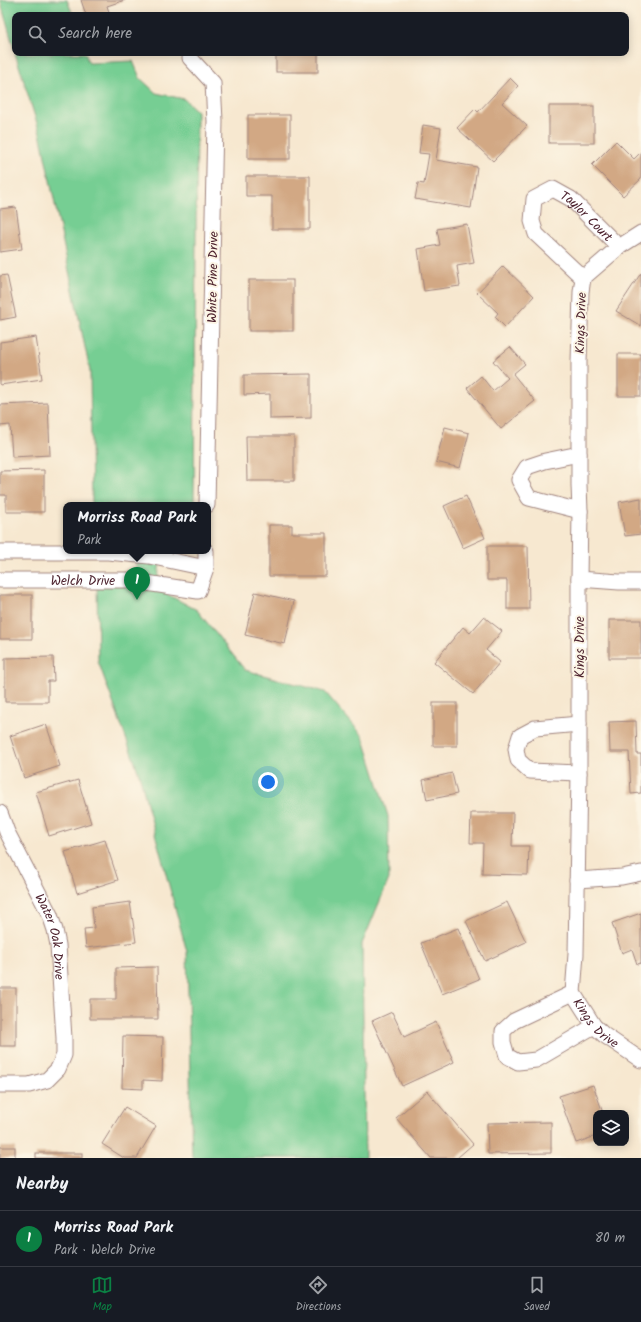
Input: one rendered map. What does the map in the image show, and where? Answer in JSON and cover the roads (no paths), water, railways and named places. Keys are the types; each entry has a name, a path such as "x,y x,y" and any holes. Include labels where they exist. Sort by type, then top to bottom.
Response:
{"street":[{"name":"White Pine Drive","path":"190,58 213,83 215,121 207,502"},
{"name":"Taylor Court","path":"583,278 536,234 532,221 534,199 553,189 571,199 619,248"},
{"name":"Kings Drive","path":"641,233 619,248 583,278 581,292 579,362 579,773 576,954 573,992 594,1026 604,1035 641,1060"},
{"path":"579,454 544,461 528,467 519,480 529,498 550,505 580,511"},
{"name":"Welch Drive","path":"0,552 63,553"},
{"name":"Welch Drive","path":"0,580 127,580 198,591 206,568 149,556 126,554"},
{"path":"206,554 206,568"},
{"path":"579,579 641,582"},
{"path":"579,724 535,728 520,736 516,749 518,760 530,771 579,773"},
{"name":"Water Oak Drive","path":"0,813 3,832 50,915 55,930 58,945 64,1038 64,1055 58,1069 47,1080 29,1085 0,1085"},
{"path":"577,880 622,877 641,872"},
{"path":"573,992 514,1021 503,1032 503,1042 507,1056 518,1062 536,1060 594,1026"}],"place":[{"name":"Morriss Road Park","path":"137,600"}]}
